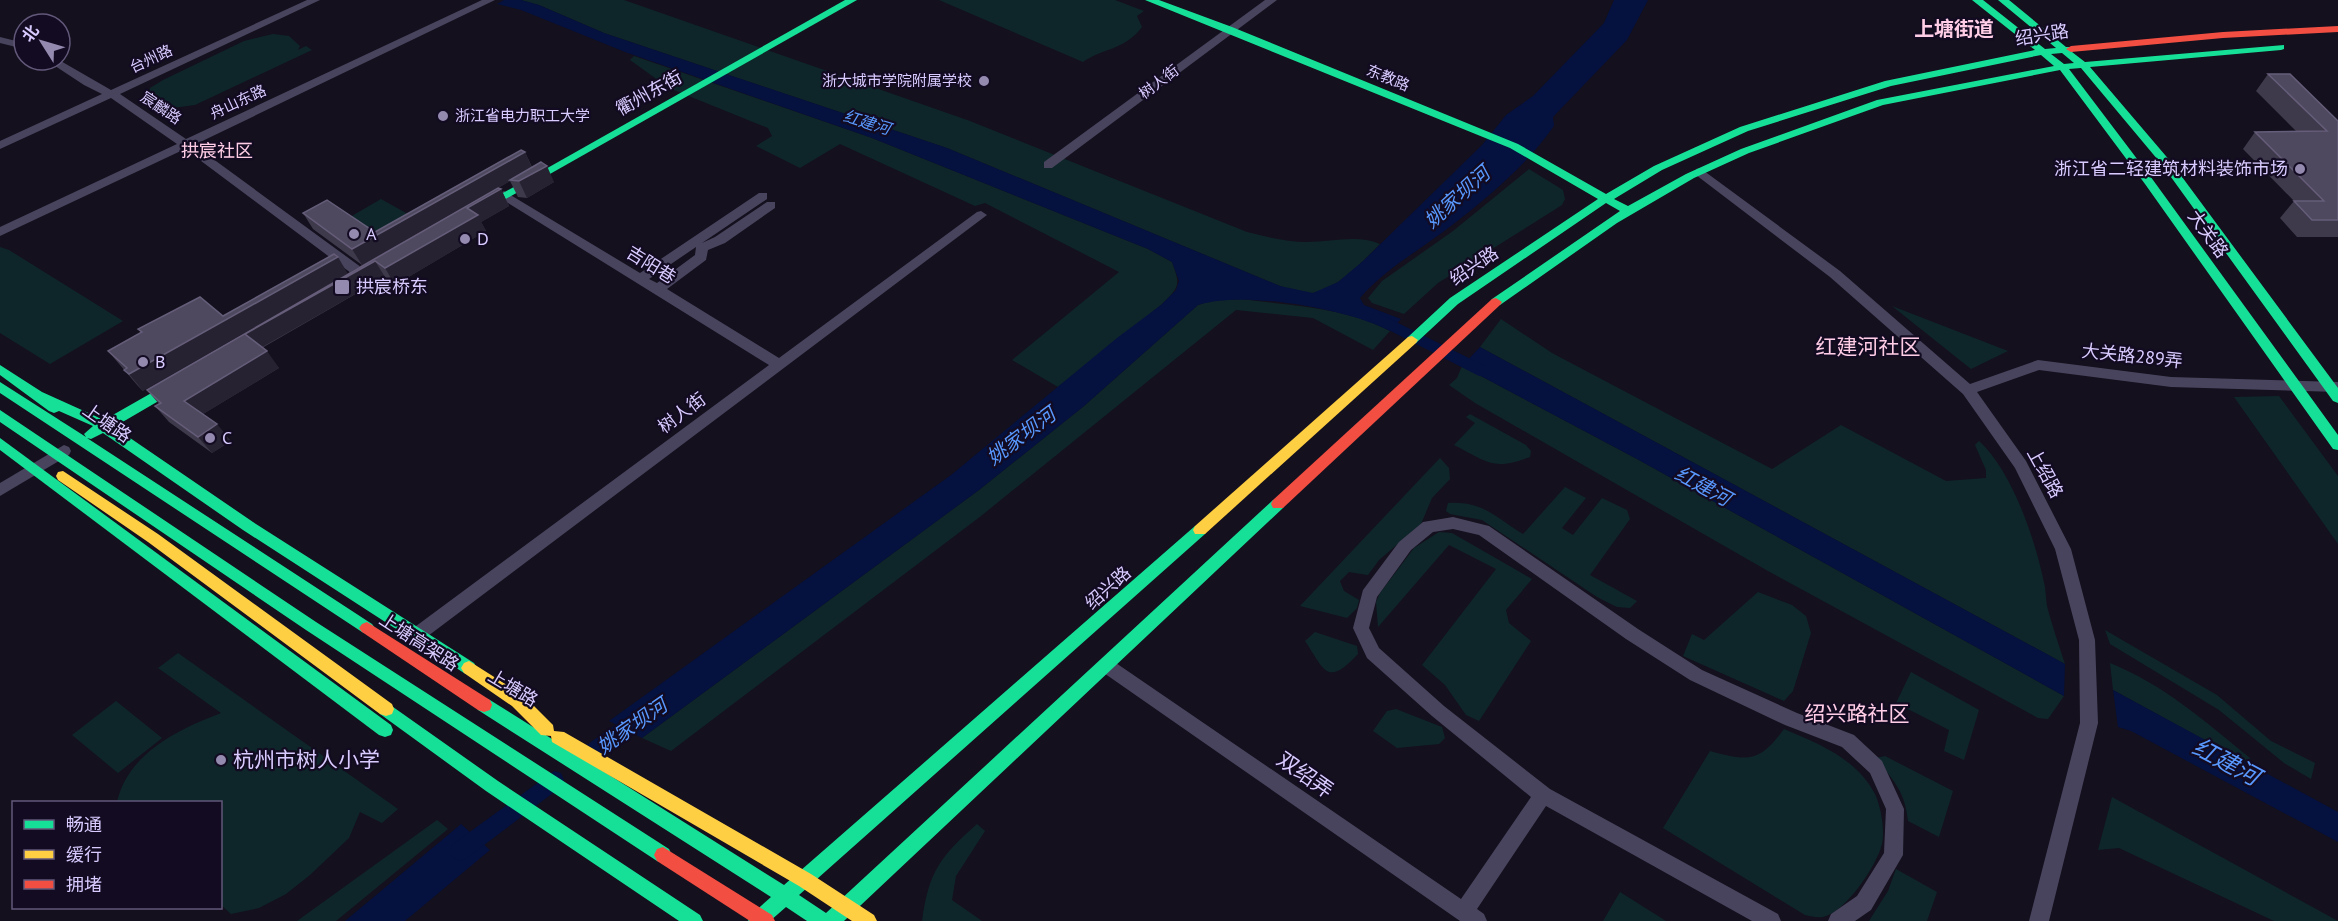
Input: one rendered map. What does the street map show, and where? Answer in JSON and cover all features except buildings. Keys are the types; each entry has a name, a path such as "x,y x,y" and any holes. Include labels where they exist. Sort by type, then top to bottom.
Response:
{"main road":[{"name":"衢州东街","path":"464,218 852,0"},
{"name":"东教路","path":"1150,0 1232,27"},
{"name":"东教路","path":"1169,0 1394,99 1453,117 1589,184 1628,211"},
{"name":"大关路","path":"1977,0 2062,67 2338,445"},
{"name":"大关路","path":"2003,0 2084,65 2167,164 2335,391"},
{"name":"绍兴路","path":"757,921 1454,301 1608,198 1658,168 1744,129 1888,83 2065,48 2223,34 2338,29"},
{"name":"绍兴路","path":"831,921 1107,666 1490,306 1628,211 1700,172 1745,151 1881,102 2062,67 2338,43"},
{"name":"上塘路","path":"0,370 285,565 407,643 552,733 805,880 868,921"},
{"path":"0,370 40,397 94,421 248,526 470,668 518,701 552,733"},
{"path":"91,434 191,376"},
{"name":"上塘高架路","path":"0,387 569,762 764,881 822,921"},
{"path":"0,415 311,626 766,921"},
{"path":"0,432 153,537 495,788 694,921"},
{"path":"0,443 389,733"},
{"path":"431,759 458,777 483,787 495,788"}],"street":[{"name":"台州路","path":"0,145 315,0"},
{"name":"舟山东路","path":"0,232 490,0"},
{"name":"树人街","path":"1048,165 1232,27 1272,0"},
{"name":"宸麟路","path":"70,72 88,84 112,94 185,144 364,276"},
{"name":"上绍路","path":"1700,172 1835,274 1968,390 2021,465 2063,549 2087,640 2089,723 2038,921"},
{"name":"吉阳巷","path":"504,195 779,365"},
{"path":"640,279 767,201 720,240 708,244 702,249 700,257 657,290"},
{"name":"树人街","path":"407,643 981,215"},
{"name":"大关路289弄","path":"1968,390 2038,365 2171,381 2296,386 2335,391"},
{"path":"0,490 91,434"},
{"path":"1771,921 1543,795 1438,711 1373,653 1361,628 1369,595 1405,546 1430,526 1453,523 1483,530 1632,634 1696,675 1791,719 1848,741 1876,767 1895,809 1893,855 1864,903 1838,921"},
{"name":"双绍弄","path":"1107,666 1471,917"},
{"path":"1471,917 1543,795"}],"green space":[{"path":"521,0 624,0 970,121 1247,232 1292,241 1362,239 1380,244 1349,273 1331,286 1312,293 1296,291 947,148 604,33 539,5"},
{"path":"939,0 1115,0 1144,11 1137,16 1142,27 1135,35 1083,62"},
{"path":"273,34 289,36 300,46 298,50 306,46 312,50 195,105 165,109 148,99 150,88 163,80 244,41"},
{"path":"634,56 872,138 1148,249 1172,262 1177,276 1177,286 1161,305 1058,387 1012,360 1119,272 985,203 975,206 840,144 800,168 756,146 772,136 768,128 669,88 630,60"},
{"path":"1529,169 1563,190 1565,199 1562,205 1438,283 1404,314 1372,303 1368,298 1382,281 1453,231"},
{"path":"381,199 424,223 391,243 350,217"},
{"path":"0,247 9,250 123,321 50,364 0,333"},
{"path":"1242,299 1337,312 1390,331 1373,350 1313,318 1236,310 981,516 671,751 642,738 979,490 1084,406 1198,305 1213,300"},
{"path":"1892,306 2008,351 1971,369"},
{"path":"1501,319 1552,353 1772,469 1841,425 1946,481 1986,478 1986,470 1975,445 1979,441 2002,471 2029,529 2045,587 2048,610 2065,664 1480,347"},
{"path":"1462,366 1637,459 2064,696 2048,719 2038,718 1768,571 1475,403 1449,385 1457,378"},
{"path":"2279,396 2338,476 2338,544 2234,397"},
{"path":"1470,414 1526,445 1531,451 1530,457 1507,463 1490,463 1454,445 1475,423 1466,417"},
{"path":"1440,458 1449,468 1450,479 1432,498 1421,524 1379,560 1368,575 1349,572 1340,581 1344,591 1359,600 1357,608 1347,618 1300,606"},
{"path":"1565,487 1586,498 1562,528 1573,535 1602,498 1627,510 1630,519 1590,575 1637,601 1630,608 1617,607 1597,597 1482,520 1450,514 1446,511 1448,503 1480,507 1523,534"},
{"path":"1439,532 1452,533 1532,579 1506,610 1509,623 1531,641 1479,721 1466,715 1445,685 1422,665 1496,569 1449,545 1378,627 1376,602 1380,593 1414,548"},
{"path":"1758,592 1792,605 1806,616 1811,633 1793,691 1784,701 1683,656 1692,634 1704,640"},
{"path":"2105,630 2217,695 2271,741 2315,763 2311,779 2284,763 2219,710 2110,644"},
{"path":"1315,632 1357,646 1358,654 1339,670 1327,671 1305,641"},
{"path":"178,653 398,809 382,823 360,812 349,838 286,894 259,908 231,914 222,906 222,801 117,801 132,770 157,745 221,713 158,668"},
{"path":"2110,663 2148,682 2183,705 2250,758 2254,767 2113,690"},
{"path":"1911,672 1979,710 1964,760 1944,751 1949,730 1896,703"},
{"path":"116,701 162,738 118,773 72,735"},
{"path":"1396,709 1442,727 1445,738 1439,744 1397,748 1373,731 1387,711"},
{"path":"1784,729 1823,747 1858,771 1875,794 1881,812 1883,838 1874,864 1850,897 1832,913 1823,917 1805,915 1663,828 1710,751 1735,757 1753,756 1768,748"},
{"path":"1885,756 1953,791 1939,837 1908,821 1901,794 1876,758"},
{"path":"2112,797 2338,921 2274,921 2119,848 2098,850"},
{"path":"437,820 448,829 336,921 297,921"},
{"path":"977,824 985,831 956,876 952,900 982,921 922,921 928,889 938,866 954,846"},
{"path":"1896,869 1937,892 1927,921 1869,921 1888,891"},
{"path":"1620,892 1666,921 1603,921"}],"water":[{"path":"504,0 521,0 539,5 604,33 947,148 1280,286 1313,293 1338,282 1363,261 1482,145 1506,115 1533,96 1604,23 1614,0 1648,0 1627,40 1553,117 1554,126 1519,167 1465,215 1381,277 1360,298 1364,305 1401,319 1390,331 1349,316 1295,304 1241,300 1198,305 1084,406 979,490 642,738 609,721 951,475 1117,338 1161,305 1176,290 1179,281 1172,262 1148,249 872,138 625,52 521,10 497,4"},
{"path":"1480,347 2065,664 2064,696 1637,459 1462,366"},
{"path":"2113,690 2338,812 2338,842 2131,731 2118,727"},
{"path":"461,824 490,850 405,921 345,921"}],"waterway":[{"name":"红建河","path":"1376,317 1484,372"},
{"name":"姚家坝河","path":"582,759 641,716"},
{"name":"姚家坝河","path":"460,851 554,780"}],"traffic: fast":[{"path":"477,211 852,0"},
{"path":"1150,0 1229,29 1514,146 1628,211"},
{"path":"1977,0 2062,67 2149,182 2338,445"},
{"path":"2003,0 2083,65 2167,164 2338,398"},
{"path":"1496,302 1613,220 1690,176 1745,151 1881,102 2062,67 2281,47"},
{"path":"1412,340 1454,301 1587,210 1658,168 1744,129 1889,83 2041,52 2071,49"},
{"path":"0,369 54,408"},
{"path":"91,434 181,382"},
{"path":"0,387 367,628"},
{"path":"38,396 95,421 248,526 469,668"},
{"path":"0,415 311,626 663,855"},
{"path":"0,443 385,730"},
{"path":"831,921 1278,504"},
{"path":"757,921 1200,530"},
{"path":"484,705 822,921"},
{"path":"386,709 492,786 694,921"}],"traffic: slow":[{"path":"1200,530 1412,340"},
{"path":"63,476 153,538 386,709"},
{"path":"469,668 518,701 547,730"},
{"path":"558,737 805,880 868,921"}],"traffic: jam":[{"path":"2071,49 2223,35 2338,29"},
{"path":"1278,504 1496,302"},
{"path":"367,628 484,705"},
{"path":"663,855 766,921"}],"place":[{"name":"浙大城市学院附属学校","path":"984,81"},
{"name":"浙江省电力职工大学","path":"443,116"},
{"name":"浙江省二轻建筑材料装饰市场","path":"2300,169"},
{"name":"A","path":"354,234"},
{"name":"D","path":"465,239"},
{"name":"拱宸桥东","path":"342,287"},
{"name":"B","path":"143,362"},
{"name":"C","path":"210,438"},
{"name":"杭州市树人小学","path":"221,760"}],"district":[{"name":"上塘街道","path":"1954,29"},
{"name":"拱宸社区","path":"217,151"},
{"name":"红建河社区","path":"1868,347"},
{"name":"绍兴路社区","path":"1857,714"}]}
